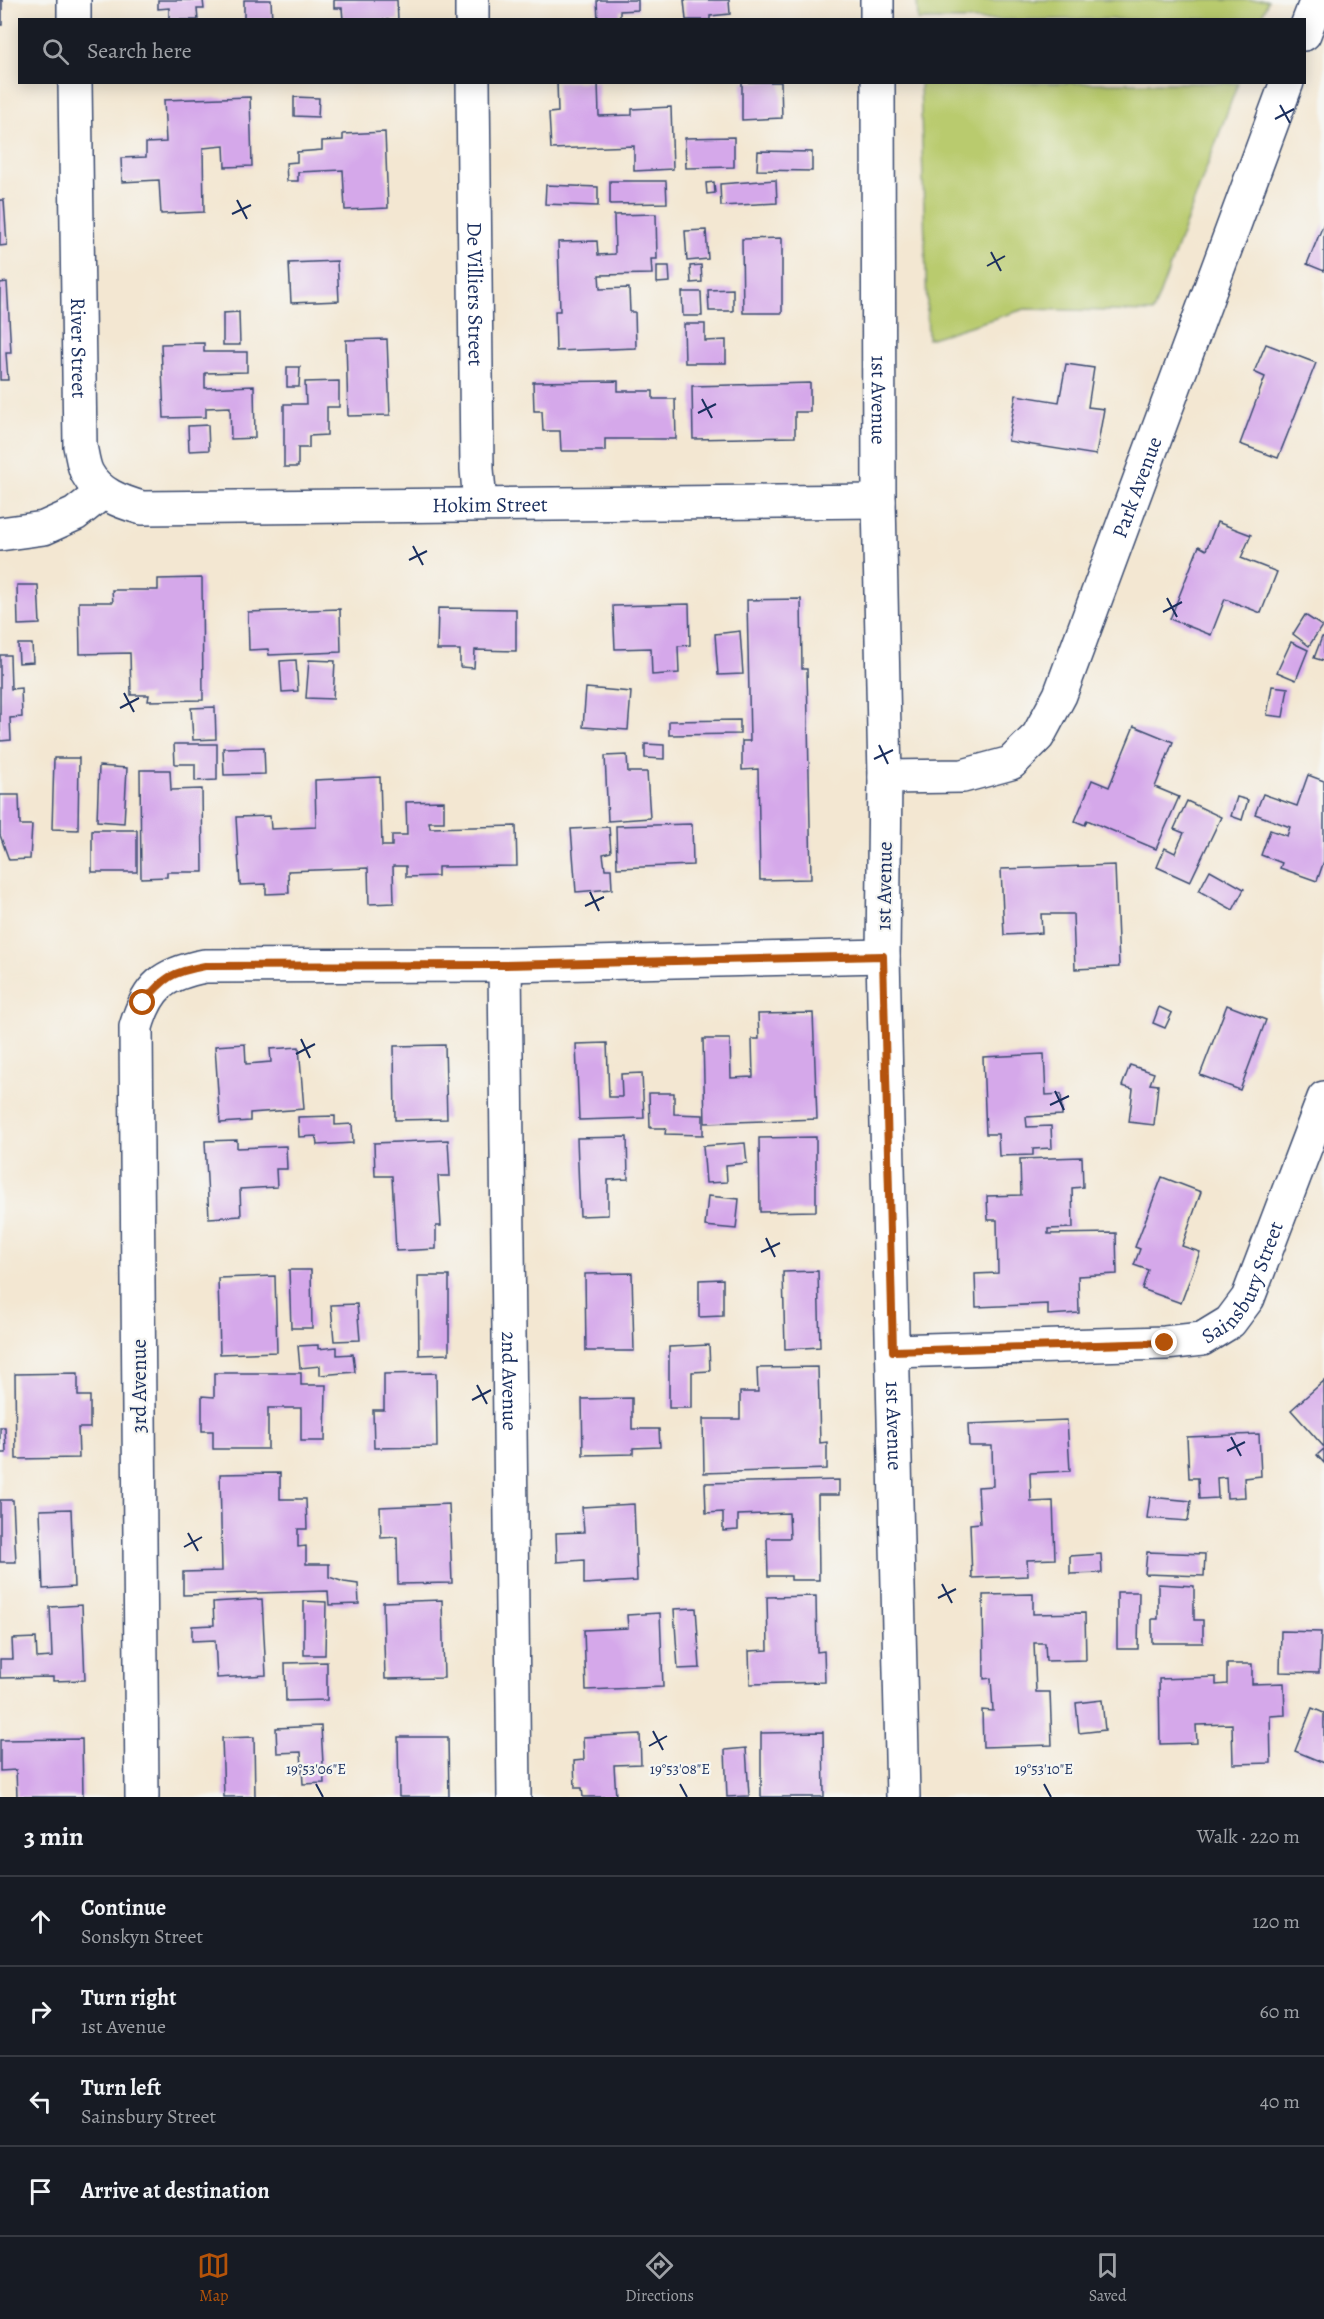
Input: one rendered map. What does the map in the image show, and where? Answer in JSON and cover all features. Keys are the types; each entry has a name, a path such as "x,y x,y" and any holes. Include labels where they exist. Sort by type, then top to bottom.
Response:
{"street":[{"path":"74,0 74,18"},
{"path":"472,0 472,18"},
{"path":"877,0 877,18"},
{"path":"1306,31 1317,0"},
{"name":"River Street","path":"75,84 80,446 88,474 103,492"},
{"name":"De Villiers Street","path":"473,84 477,468 480,504"},
{"name":"1st Avenue","path":"878,84 879,501 885,777 883,956 903,1797"},
{"name":"Park Avenue","path":"885,777 963,776 1011,763 1038,736 1050,716 1064,684 1286,84"},
{"path":"0,534 44,528 75,514 103,492"},
{"name":"Hokim Street","path":"103,492 119,502 142,508 879,501"},
{"path":"505,965 883,956"},
{"name":"3rd Avenue","path":"142,1797 136,1027 143,1003 160,982 181,970 205,966 505,965"},
{"name":"2nd Avenue","path":"505,965 514,1797"},
{"name":"Sainsbury Street","path":"893,1351 1165,1343 1202,1339 1230,1322 1248,1298 1324,1098"}],"green space":[{"path":"917,0 1268,0 1261,18 918,18"},
{"path":"920,84 1238,84 1153,312 1025,309 928,339"}],"building":[{"path":"0,0 2,0 2,25 0,25"},
{"path":"158,0 203,0 204,9 197,9 198,18 169,18 169,8 158,9"},
{"path":"244,0 271,0 272,18 244,18"},
{"path":"334,0 397,0 398,18 343,18 342,8 334,8"},
{"path":"597,0 638,0 638,10 620,11 620,18 598,18"},
{"path":"684,0 729,0 730,14 710,16 710,18 686,18"},
{"path":"557,84 598,84 599,116 632,115 632,109 671,107 673,169 634,171 634,146 551,149 549,113 558,112"},
{"path":"742,84 781,84 782,118 742,120"},
{"path":"250,97 252,166 225,167 224,146 203,148 204,212 161,214 159,180 122,182 121,158 146,157 146,143 166,142 164,100"},
{"path":"294,97 319,98 318,117 294,116"},
{"path":"385,132 388,208 345,210 343,170 298,172 298,181 287,181 286,163 297,162 297,152 322,150 322,141 343,140 343,134"},
{"path":"734,137 734,167 686,168 685,138"},
{"path":"758,151 812,152 812,171 757,170"},
{"path":"776,180 777,203 721,206 720,184"},
{"path":"610,181 666,181 667,203 610,204"},
{"path":"714,182 715,193 707,194 706,183"},
{"path":"546,185 598,187 598,206 545,204"},
{"path":"0,200 4,200 7,245 0,246"},
{"path":"656,214 657,259 651,259 652,274 599,275 600,289 629,288 630,312 635,312 636,348 556,351 555,311 560,311 558,242 597,241 598,255 615,254 614,215"},
{"path":"1324,223 1324,271 1307,264"},
{"path":"706,230 708,259 687,261 685,231"},
{"path":"782,238 782,313 743,313 742,239"},
{"path":"337,261 339,301 291,303 289,263"},
{"path":"701,265 702,282 691,283 690,266"},
{"path":"657,266 669,266 670,282 657,283"},
{"path":"7,282 11,353 6,353 8,380 0,380 0,283"},
{"path":"733,289 733,311 709,311 708,290"},
{"path":"682,292 701,292 702,316 683,316"},
{"path":"239,312 240,345 223,345 223,313"},
{"path":"684,324 705,324 705,341 726,340 726,363 685,363"},
{"path":"387,339 390,415 348,416 346,340"},
{"path":"204,343 204,352 247,352 247,372 205,373 205,388 254,386 255,438 231,439 230,407 206,408 206,417 164,418 161,344"},
{"path":"1266,344 1316,363 1278,458 1240,444 1265,377 1254,372"},
{"path":"1066,364 1094,368 1088,407 1104,409 1096,455 1008,441 1016,395 1059,402"},
{"path":"287,367 300,367 299,387 287,387"},
{"path":"339,381 339,407 327,407 327,435 309,436 309,448 298,448 298,467 284,467 284,404 306,404 305,382"},
{"path":"618,381 618,391 653,391 653,399 675,399 676,439 605,439 605,451 561,451 560,431 543,431 542,411 534,411 533,382"},
{"path":"810,383 810,412 795,412 795,437 693,439 692,386"},
{"path":"208,425 209,450 189,451 188,426"},
{"path":"1217,522 1251,535 1241,558 1277,572 1261,613 1225,599 1211,635 1170,619 1199,546 1206,550"},
{"path":"202,578 203,700 148,701 149,695 131,695 130,653 80,654 79,602 113,602 112,590 158,590 158,579"},
{"path":"17,585 38,585 40,624 18,625"},
{"path":"801,599 802,669 807,669 811,879 760,880 758,769 742,770 742,741 750,741 747,600"},
{"path":"689,604 690,645 678,646 679,673 652,675 651,648 615,649 613,606"},
{"path":"438,608 516,609 516,651 475,650 474,668 460,667 460,650 437,650"},
{"path":"340,609 341,652 269,655 268,649 249,650 248,612"},
{"path":"1305,615 1322,626 1309,646 1293,634"},
{"path":"740,631 743,674 718,675 715,634"},
{"path":"1322,637 1324,637 1324,661 1314,658"},
{"path":"1291,642 1308,650 1296,680 1277,672"},
{"path":"18,644 32,644 33,662 19,663"},
{"path":"0,655 10,655 11,689 21,688 22,717 10,718 11,740 0,741"},
{"path":"296,660 298,691 282,692 280,661"},
{"path":"309,660 335,661 333,699 306,698"},
{"path":"1272,686 1288,688 1283,717 1267,715"},
{"path":"586,688 631,692 628,730 583,727"},
{"path":"215,707 216,739 193,740 191,708"},
{"path":"740,720 740,734 669,735 669,721"},
{"path":"1134,726 1173,742 1155,787 1179,797 1156,849 1087,820 1085,825 1075,821 1092,780 1109,787"},
{"path":"174,744 217,744 217,780 195,781 195,764 175,764"},
{"path":"645,744 664,745 664,759 645,758"},
{"path":"264,747 265,774 224,775 223,748"},
{"path":"627,755 628,772 647,772 650,818 608,821 605,756"},
{"path":"54,758 79,758 78,830 52,829"},
{"path":"99,766 127,768 124,823 97,821"},
{"path":"140,770 170,770 171,790 202,789 203,872 167,872 167,877 141,878"},
{"path":"1308,775 1324,781 1324,861 1317,881 1280,868 1282,863 1261,855 1270,830 1287,836 1290,827 1255,814 1263,794 1297,806"},
{"path":"380,777 382,846 392,846 392,835 407,835 406,802 444,801 444,822 429,822 430,828 516,826 517,866 438,867 438,876 406,877 406,866 393,866 394,903 369,904 368,868 288,871 289,893 266,894 266,884 240,885 236,817 270,816 271,829 316,827 315,780"},
{"path":"0,795 19,795 20,825 32,825 30,859 9,860 0,835"},
{"path":"1237,797 1248,800 1242,820 1231,816"},
{"path":"1187,801 1221,817 1190,882 1157,867 1165,848 1175,853 1184,833 1174,829"},
{"path":"692,824 693,865 617,868 616,826"},
{"path":"609,827 611,852 603,854 605,869 611,869 612,889 576,892 571,829"},
{"path":"92,830 137,830 137,872 92,872"},
{"path":"1115,865 1119,967 1075,969 1073,914 1041,914 1042,933 1004,935 1001,869"},
{"path":"1210,870 1244,889 1233,910 1199,891"},
{"path":"1227,1005 1266,1020 1240,1090 1200,1075"},
{"path":"1159,1007 1172,1013 1165,1028 1153,1023"},
{"path":"813,1013 817,1119 705,1123 703,1039 730,1039 731,1078 753,1077 752,1039 759,1039 758,1014"},
{"path":"607,1043 609,1097 622,1097 621,1074 642,1073 644,1118 579,1120 576,1044"},
{"path":"245,1044 246,1064 271,1062 270,1049 299,1047 304,1109 250,1113 250,1121 220,1123 215,1046"},
{"path":"445,1045 447,1119 395,1120 394,1046"},
{"path":"1044,1054 1046,1095 1061,1094 1062,1115 1026,1117 1027,1127 1051,1126 1052,1148 1033,1149 1033,1155 999,1156 998,1134 986,1134 983,1057"},
{"path":"1130,1065 1154,1073 1150,1084 1158,1085 1154,1125 1129,1122 1133,1089 1122,1086"},
{"path":"649,1093 674,1093 674,1114 703,1115 703,1135 665,1134 666,1128 650,1128"},
{"path":"335,1116 335,1125 352,1124 353,1143 317,1145 316,1136 299,1137 298,1117"},
{"path":"627,1137 628,1179 608,1180 608,1215 580,1216 577,1138"},
{"path":"816,1137 816,1211 760,1212 759,1138"},
{"path":"237,1140 237,1148 286,1146 287,1169 276,1169 277,1187 240,1189 241,1216 209,1218 205,1141"},
{"path":"448,1140 450,1176 438,1176 441,1226 436,1226 436,1249 396,1251 392,1176 375,1176 374,1143"},
{"path":"745,1143 747,1163 726,1165 727,1182 706,1183 703,1146"},
{"path":"1082,1157 1083,1187 1072,1188 1073,1228 1048,1229 1048,1234 1116,1233 1117,1274 1078,1276 1079,1313 1048,1315 1048,1304 976,1307 975,1274 998,1273 997,1220 988,1220 987,1196 1021,1195 1020,1159"},
{"path":"1162,1177 1201,1192 1182,1246 1200,1252 1181,1303 1142,1289 1148,1270 1134,1265 1140,1249 1135,1247"},
{"path":"708,1196 739,1199 736,1229 705,1226"},
{"path":"289,1270 311,1270 312,1328 291,1328"},
{"path":"818,1271 820,1347 785,1349 783,1272"},
{"path":"632,1273 634,1351 586,1351 585,1274"},
{"path":"275,1276 277,1352 220,1354 218,1278"},
{"path":"418,1276 449,1276 449,1354 419,1355"},
{"path":"723,1279 723,1316 699,1317 699,1280"},
{"path":"357,1304 360,1340 334,1341 331,1305"},
{"path":"318,1345 318,1349 337,1347 337,1355 353,1354 355,1372 320,1375 320,1366 300,1368 298,1346"},
{"path":"709,1345 710,1371 692,1372 692,1408 669,1408 669,1347"},
{"path":"818,1367 820,1443 827,1442 827,1469 704,1473 703,1419 740,1419 740,1392 758,1392 757,1368"},
{"path":"78,1373 78,1396 90,1396 90,1428 78,1428 79,1458 16,1459 15,1374"},
{"path":"214,1373 301,1373 301,1385 326,1385 325,1441 301,1441 301,1408 268,1408 268,1449 213,1449 213,1431 202,1431 202,1396 214,1397"},
{"path":"436,1373 437,1447 374,1448 373,1410 384,1410 384,1374"},
{"path":"1324,1381 1324,1447 1291,1410"},
{"path":"632,1398 632,1429 659,1429 660,1447 633,1448 633,1454 583,1455 582,1399"},
{"path":"1067,1420 1070,1471 1030,1473 1031,1502 1053,1501 1055,1559 1027,1560 1028,1576 972,1578 970,1524 980,1523 978,1487 993,1486 992,1446 969,1446 968,1424"},
{"path":"0,1427 5,1427 6,1453 0,1453"},
{"path":"1259,1434 1261,1476 1244,1478 1245,1497 1227,1498 1226,1477 1217,1478 1218,1498 1199,1499 1198,1478 1189,1478 1187,1437"},
{"path":"1324,1449 1324,1463 1317,1455"},
{"path":"280,1473 280,1499 306,1499 307,1529 298,1529 298,1547 306,1546 306,1564 329,1564 329,1577 358,1584 359,1604 329,1605 328,1591 183,1595 183,1572 222,1571 220,1474"},
{"path":"839,1480 839,1495 818,1495 819,1580 791,1580 791,1576 768,1576 767,1538 790,1538 789,1513 738,1515 738,1530 723,1531 723,1512 706,1513 705,1483"},
{"path":"1150,1497 1191,1501 1188,1521 1147,1518"},
{"path":"0,1500 13,1500 16,1562 0,1562"},
{"path":"449,1504 452,1583 398,1584 397,1537 381,1538 380,1507"},
{"path":"634,1504 637,1581 584,1584 584,1560 557,1562 556,1533 584,1532 582,1507"},
{"path":"71,1509 74,1587 43,1589 40,1510"},
{"path":"1147,1552 1205,1554 1204,1576 1145,1574"},
{"path":"1101,1554 1102,1573 1070,1574 1070,1556"},
{"path":"1158,1584 1194,1586 1194,1620 1203,1620 1203,1643 1152,1643 1152,1619 1158,1619"},
{"path":"1117,1592 1139,1592 1138,1649 1117,1649"},
{"path":"1033,1594 1033,1614 1085,1613 1086,1660 1046,1661 1045,1643 1034,1643 1036,1692 1050,1692 1052,1745 983,1747 982,1710 993,1711 991,1678 984,1679 983,1595"},
{"path":"816,1596 817,1652 824,1651 825,1682 750,1684 749,1651 768,1650 767,1597"},
{"path":"262,1599 266,1675 217,1678 215,1640 192,1641 192,1626 214,1625 213,1602"},
{"path":"442,1600 444,1678 385,1679 383,1602"},
{"path":"304,1601 326,1602 325,1655 304,1655"},
{"path":"82,1605 85,1680 53,1681 53,1677 0,1678 0,1659 13,1659 12,1639 36,1638 37,1658 52,1657 50,1607"},
{"path":"696,1608 700,1668 678,1669 674,1609"},
{"path":"660,1613 663,1687 586,1690 584,1630 628,1628 627,1615"},
{"path":"1281,1631 1321,1632 1319,1673 1280,1672"},
{"path":"327,1662 327,1700 286,1701 285,1663"},
{"path":"1227,1664 1252,1664 1252,1684 1284,1683 1285,1715 1270,1716 1271,1763 1233,1764 1232,1724 1196,1725 1197,1743 1160,1744 1159,1679 1216,1677 1216,1685 1227,1684"},
{"path":"1102,1700 1105,1730 1079,1733 1076,1703"},
{"path":"1312,1708 1324,1713 1324,1763 1295,1751"},
{"path":"321,1726 324,1783 303,1784 301,1752 277,1753 276,1728"},
{"path":"823,1732 824,1797 761,1797 761,1733"},
{"path":"640,1734 641,1764 614,1765 616,1797 583,1797 582,1788 575,1788 574,1761 584,1760 583,1737"},
{"path":"254,1737 255,1797 224,1797 222,1738"},
{"path":"398,1737 448,1737 449,1797 399,1797"},
{"path":"82,1739 83,1797 17,1797 16,1770 0,1771 0,1740"},
{"path":"746,1748 749,1796 727,1797 725,1750"}],"route":[{"path":"143,1003 160,982 181,970 205,966 505,965 883,956 893,1351 1165,1343"}]}
